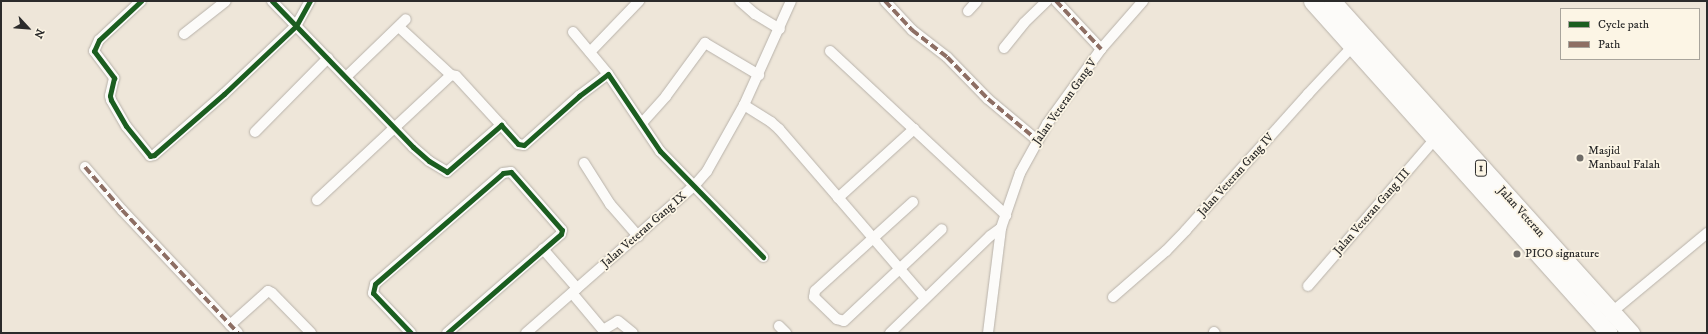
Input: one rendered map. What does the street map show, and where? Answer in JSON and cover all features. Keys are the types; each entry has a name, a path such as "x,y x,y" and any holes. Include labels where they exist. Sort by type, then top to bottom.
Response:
{"highway":[{"name":"Jalan Veteran","path":"1312,1 1609,333"},
{"name":"Jalan Veteran","path":"1332,1 1631,333"}],"street":[{"path":"141,1 99,40 94,51 114,78 110,96 111,100 126,126 150,156 154,155 224,94 296,26 310,1"},
{"path":"184,34 226,1"},
{"path":"272,1 428,161 446,172 502,125"},
{"path":"590,52 639,1"},
{"path":"740,1 755,14 780,29"},
{"name":"Jalan Veteran Gang IX","path":"526,333 694,186 707,171 759,75 791,1"},
{"path":"884,1 912,30 947,57 988,98 1037,140"},
{"path":"968,11 977,1"},
{"path":"1004,48 1024,23 1047,1"},
{"path":"1056,1 1101,49"},
{"name":"Jalan Veteran Gang V","path":"988,333 1001,228 1020,173 1037,140 1101,49 1142,1"},
{"path":"346,77 406,19"},
{"path":"399,27 450,75 456,76 518,144 524,145 579,96 608,74"},
{"path":"573,32 608,74 660,151 763,257"},
{"path":"642,123 666,96 706,42 759,75"},
{"name":"Jalan Veteran Gang IV","path":"1113,297 1166,251 1352,47"},
{"path":"830,51 1006,215"},
{"path":"255,132 328,58"},
{"path":"317,200 450,75"},
{"path":"744,105 772,122 779,129 925,298"},
{"path":"838,198 914,129"},
{"name":"Jalan Veteran Gang III","path":"1308,286 1435,139"},
{"path":"584,163 610,204 638,236"},
{"path":"86,167 122,210 238,333"},
{"path":"411,333 372,293 373,287 503,173 511,172 562,230 557,239 543,249 447,333"},
{"path":"913,202 815,291 814,298 837,319 844,321 942,229"},
{"path":"890,333 990,236 1001,228"},
{"path":"1612,312 1707,233"},
{"path":"543,249 603,330 616,322 620,322 634,333"},
{"path":"230,325 268,291 272,293 311,333"}],"marked path":[{"path":"885,1 912,30 947,57 988,99 1037,140"},
{"path":"1056,1 1101,49"},
{"path":"85,167 122,210 238,333"}],"cycle path":[{"path":"141,1 99,40 94,51 114,78 110,96 111,100 126,126 150,156 154,155 224,94 296,26 310,1"},
{"path":"272,1 413,147 429,161 447,172 501,125 518,144 524,145 579,96 608,74 660,151 763,257"},
{"path":"411,333 373,293 375,284 503,173 511,172 562,230 561,234 447,333"}],"place":[{"name":"Masjid Manbaul Falah","path":"1580,158"},
{"name":"PICO signature","path":"1517,254"}]}
